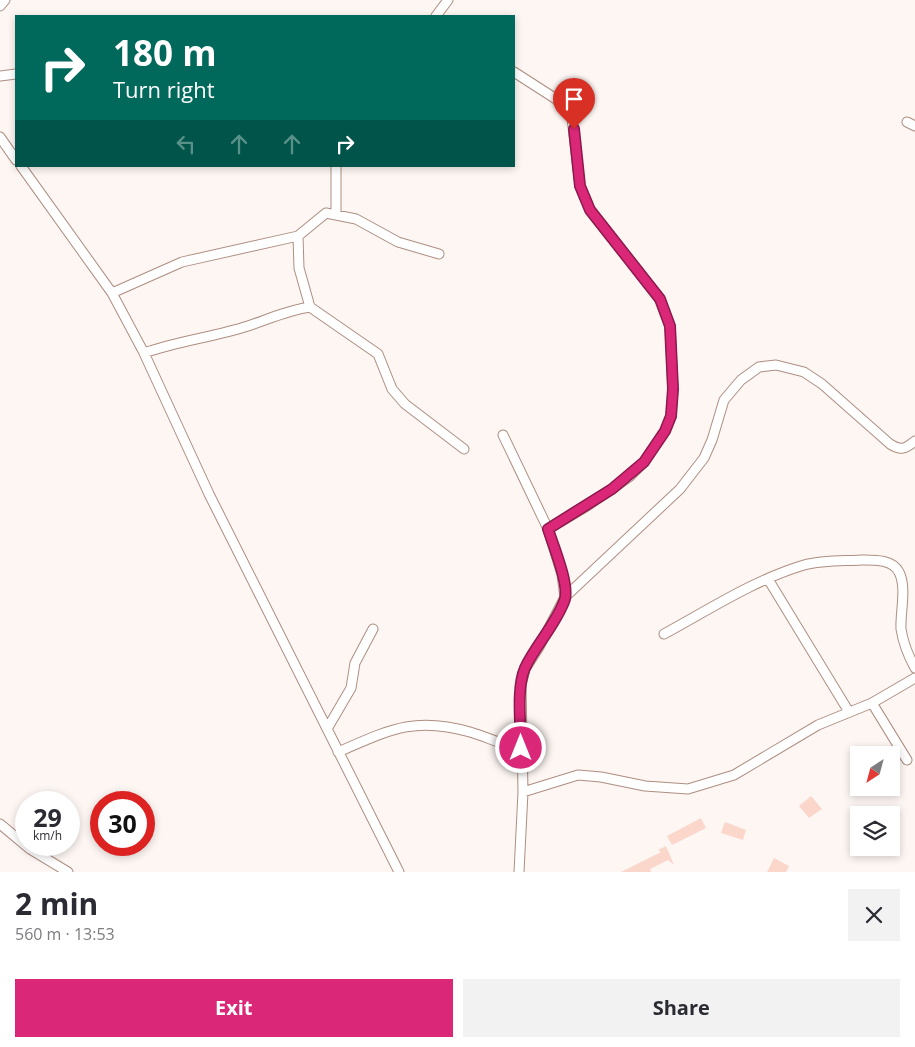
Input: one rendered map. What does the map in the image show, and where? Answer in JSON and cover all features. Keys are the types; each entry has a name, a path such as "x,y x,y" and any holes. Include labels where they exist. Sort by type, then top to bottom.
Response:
{"street":[{"path":"0,6 5,0"},
{"path":"437,15 448,0"},
{"path":"515,73 556,99 572,118 580,186 590,210 660,299 670,326 673,389 671,416 665,431 644,462 629,477 587,506 548,529"},
{"path":"0,76 15,74"},
{"path":"0,137 15,159"},
{"path":"22,167 112,293 144,353 209,494 399,872"},
{"path":"336,167 336,215"},
{"path":"112,293 182,262 298,236 326,213 356,219 398,242 439,254"},
{"path":"298,236 299,268 310,307 378,354 392,389 404,404 464,449"},
{"path":"144,353 164,346 248,326 292,310 310,307"},
{"path":"519,872 523,792 521,686 525,669 539,647 565,597 680,489 704,458 712,440 724,400 741,380 759,368 776,365 804,372 822,384 890,444 900,449 906,448 915,441"},
{"path":"503,435 548,529 562,575 565,597"},
{"path":"664,634 742,590 806,565 877,560 892,564 899,571 902,581 901,630 909,658 915,668"},
{"path":"768,580 849,712"},
{"path":"327,729 351,688 355,663 373,629"},
{"path":"523,792 578,775 602,777 645,786 688,788 734,775 818,725 872,703 915,678"},
{"path":"872,703 907,760"},
{"path":"338,752 390,729 416,724 449,726 480,735 504,746 521,748"},
{"path":"0,824 30,849 68,872"}],"building":[{"path":"811,796 822,809 809,818 799,806"},
{"path":"701,818 706,828 672,845 667,836"},
{"path":"725,822 746,830 743,840 721,833"},
{"path":"666,846 674,865 668,860 650,869 651,872 621,872 661,852 658,850"},
{"path":"774,858 789,866 786,872 767,872"}],"route":[{"path":"521,748 521,686 525,669 553,622 565,597 562,575 548,529 587,506 629,477 644,462 665,431 671,416 673,389 670,326 660,299 590,210 580,186 574,129"}]}
